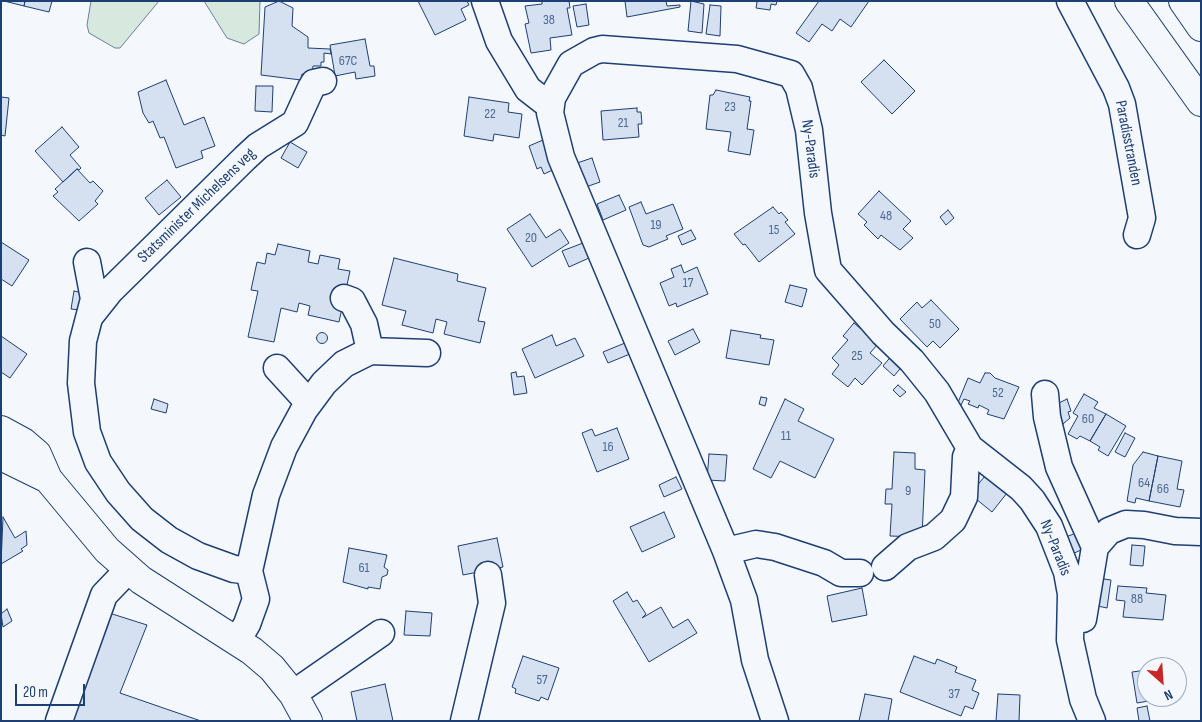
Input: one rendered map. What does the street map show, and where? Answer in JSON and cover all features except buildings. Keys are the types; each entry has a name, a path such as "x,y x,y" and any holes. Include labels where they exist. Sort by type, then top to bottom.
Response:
{"main road":[{"path":"1130,1 1201,102"},
{"path":"1183,1 1201,27"},
{"path":"1,430 23,442 37,454 48,479 107,550 128,570 237,641 272,668 294,694 308,721"},
{"path":"1,456 48,479"}],"street":[{"path":"485,1 499,41 528,89 550,106 562,158 726,551 744,600 755,660 775,721"},
{"name":"Paradisstranden","path":"1070,1 1116,88 1122,104 1142,218 1137,235"},
{"name":"Ny-Paradis","path":"550,106 564,74 571,64 582,56 602,49 736,59 791,74 799,88 809,130 818,213 828,270 938,392 970,448 1021,488 1032,500 1049,526 1067,572 1070,594 1070,640 1078,679 1092,721"},
{"name":"Statsminister Michelsens veg","path":"91,315 110,290 245,158 258,146 295,124 314,83 324,81"},
{"name":"Statsminister Michelsens veg","path":"87,262 94,299 83,341 81,383 87,432 98,462 118,492 142,519 168,540 198,556 234,569 249,571"},
{"path":"344,298 352,301 364,324 370,351"},
{"path":"237,641 247,624 256,599 249,571 266,495 284,448 309,403 324,382 344,364 370,351 427,353"},
{"path":"277,368 309,403"},
{"path":"1045,394 1047,417 1060,467 1095,547 1109,531 1126,524 1144,525 1175,531 1201,532"},
{"path":"885,567 908,547 934,537 952,520 964,497 966,457 970,448"},
{"path":"726,551 756,544 775,546 824,563 841,573 860,573"},
{"name":"Ny-Paradis","path":"1078,679 1082,628 1095,547"},
{"path":"59,721 104,594 128,570"},
{"path":"464,721 492,603 488,575"},
{"path":"294,694 381,633"}],"shaded area":[{"path":"91,1 159,1 120,48 115,48 89,33 87,25"},
{"path":"204,1 260,1 259,34 244,44 227,38"}]}
